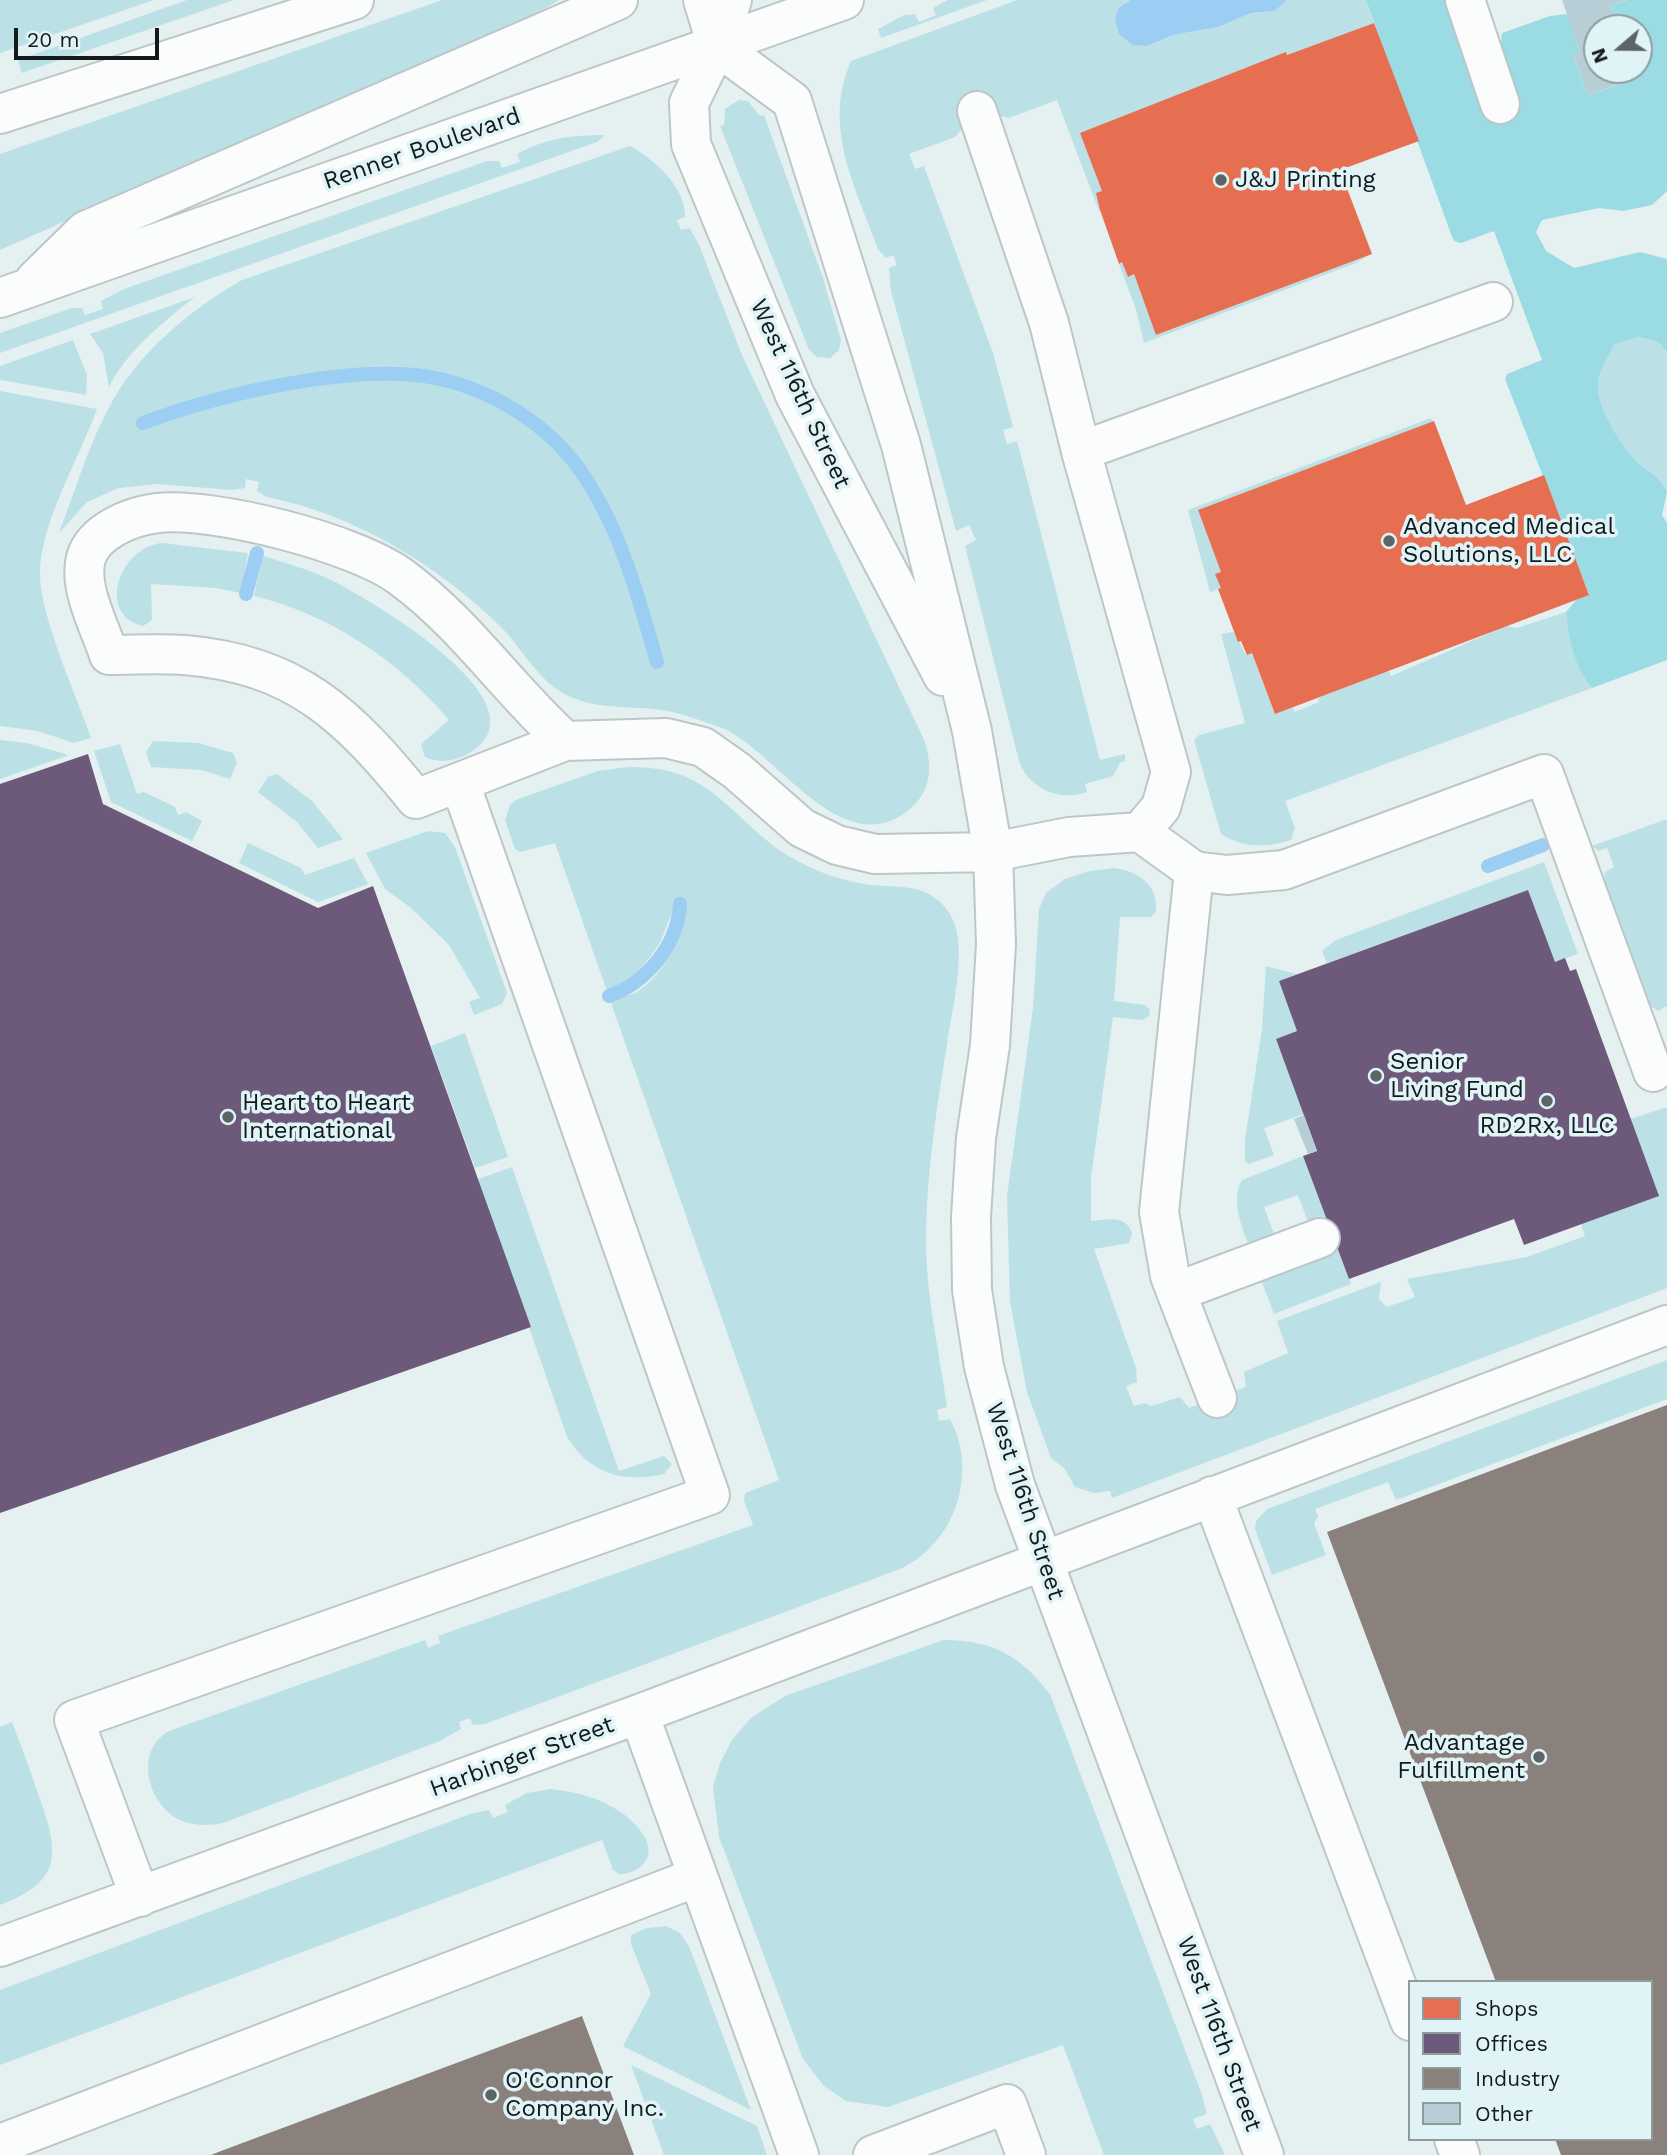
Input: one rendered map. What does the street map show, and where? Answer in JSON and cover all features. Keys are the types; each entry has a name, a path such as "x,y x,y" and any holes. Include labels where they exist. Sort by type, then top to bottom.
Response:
{"street":[{"path":"0,114 354,0"},
{"path":"13,293 85,231 618,0"},
{"path":"703,0 717,46"},
{"path":"717,46 732,0"},
{"name":"Renner Boulevard","path":"13,293 844,0"},
{"path":"1465,0 1500,104"},
{"name":"West 116th Street","path":"972,731 795,395 691,144 689,103 717,46 792,101 901,446 972,731 993,852 996,944 990,1045 976,1138 971,1217 972,1290 997,1428 1042,1560 1264,2155"},
{"path":"977,111 1049,323 1081,452 1171,772 1160,807 1140,832"},
{"path":"1081,452 1493,302"},
{"path":"565,741 526,705 462,631 400,576 328,542 260,525 158,513 121,524 96,538 86,560 86,586 109,655 184,655 237,664 279,676 317,697 350,725 416,799 565,741 617,737 666,738 703,747 737,771 802,828 837,845 875,854 993,852 1069,837 1140,832 1194,871 1227,875 1284,870 1544,774 1653,1072"},
{"path":"140,1897 74,1720 710,1495 460,783"},
{"path":"1194,871 1159,1212 1176,1292 1217,1398"},
{"path":"1176,1292 1320,1237"},
{"name":"Harbinger Street","path":"0,1947 639,1714 1667,1325"},
{"path":"1212,1496 1408,2016"},
{"path":"639,1714 799,2155"},
{"path":"0,2144 697,1877"},
{"path":"873,2155 1007,2104 1026,2155"}],"shaded area":[{"path":"0,0 154,0 0,53"},
{"path":"187,0 234,0 22,73 18,60"},
{"path":"442,0 559,0 543,10 0,250 0,154"},
{"path":"948,0 987,0 881,38 878,29 904,15 915,14 919,22 936,15 933,8"},
{"path":"1017,0 1130,0 1126,2 1147,46 1173,35 1218,27 1251,13 1275,11 1287,0 1366,0 1374,23 1287,55 1286,53 1081,133 1102,191 1102,210 1099,211 1057,100 1009,118 977,111 955,137 909,154 915,169 924,166 993,353 1013,427 1003,430 1007,444 1017,441 1100,760 1125,754 1125,761 1120,763 1113,776 1085,784 1087,792 1077,795 1056,794 1038,786 1030,779 1019,761 965,546 976,540 969,525 956,531 891,291 889,268 897,265 893,255 886,258 878,249 852,179 841,133 843,86 851,61"},
{"path":"1130,0 1287,0 1275,11 1251,13 1218,27 1173,35 1147,46 1133,45 1119,34 1115,19 1118,9"},
{"path":"1366,0 1450,0 1500,59 1502,33 1550,16 1567,14 1580,52 1573,55 1588,95 1620,84 1653,84 1653,14 1613,14 1610,6 1627,0 1667,0 1667,191 1652,205 1623,211 1599,208 1542,220 1536,232 1546,251 1574,268 1640,252 1667,259 1667,352 1657,341 1638,337 1615,344 1602,368 1598,393 1618,437 1631,455 1656,476 1667,492 1662,515 1667,523 1667,660 1592,688 1581,671 1571,643 1566,612 1576,600 1589,594 1505,379 1507,374 1542,360 1494,231 1461,243 1454,241"},
{"path":"739,100 748,101 760,116 764,115 823,278 841,340 839,350 830,358 817,357 809,350 720,126 724,125 725,109"},
{"path":"605,135 597,142 0,353 0,333 72,308 82,308 85,315 103,309 101,301 124,289 487,161 499,161 502,168 520,162 517,154 538,144 570,137"},
{"path":"630,146 658,166 680,195 685,217 677,220 681,230 690,228 699,245 742,355 925,742 929,769 923,794 910,809 885,823 860,823 835,814 811,798 743,740 722,728 669,711 608,706 570,697 542,676 501,627 476,604 422,563 393,545 332,516 267,497 257,491 259,482 246,479 245,488 232,490 157,484 119,488 87,502 59,533 93,442 119,390 159,342 207,302 242,280"},
{"path":"1369,255 1356,263 1144,343 1136,309 1119,264 1122,262 1128,276 1134,274 1157,335"},
{"path":"195,297 136,349 109,387 103,353 90,334"},
{"path":"1638,337 1657,341 1667,352 1667,492 1656,476 1637,462 1624,447 1611,426 1598,393 1600,373 1615,344"},
{"path":"73,340 87,375 86,395 0,380 0,366"},
{"path":"0,391 97,409 53,513 41,555 42,592 52,634 91,738 74,743 38,731 0,726"},
{"path":"1431,418 1433,422 1198,510 1221,572 1221,588 1210,592 1188,510"},
{"path":"162,543 248,553 241,593 216,588 151,584 152,620 143,626 129,619 120,609 117,596 125,568 134,556 147,547"},
{"path":"263,556 329,579 412,629 471,681 488,707 489,732 471,752 460,758 443,761 425,757 421,744 449,720 408,678 361,643 310,615 254,596"},
{"path":"1566,612 1574,652 1581,671 1592,688 1285,801 1295,828 1291,840 1255,845 1238,842 1221,834 1194,740 1199,735 1245,723 1221,634 1234,632 1246,655 1252,653 1275,714 1292,707 1295,712 1319,702 1318,698 1388,670 1391,676 1506,626 1517,628"},
{"path":"0,740 27,743 69,755 0,779"},
{"path":"153,741 198,743 233,753 237,763 230,779 201,770 151,767 146,752"},
{"path":"120,744 137,794 144,792 175,807 178,815 186,812 202,821 192,841 111,802 94,751"},
{"path":"628,767 658,769 682,775 720,798 753,829 794,859 855,882 906,887 925,892 943,905 954,922 958,946 958,974 933,1138 926,1233 930,1299 947,1407 937,1410 939,1421 950,1419 962,1461 961,1483 948,1525 919,1558 900,1569 485,1724 473,1725 470,1718 459,1722 461,1729 440,1741 223,1823 201,1825 180,1820 160,1803 149,1777 151,1751 158,1740 169,1731 425,1640 428,1648 440,1643 438,1636 753,1525 744,1500 745,1493 779,1480 610,1000 637,992 654,977 675,945 686,912 683,905 674,911 650,958 631,978 607,991 555,843 520,852 515,849 505,820 510,805 518,799 598,771"},
{"path":"277,774 312,801 343,839 318,848 297,822 258,792 268,777"},
{"path":"1667,819 1667,1009 1666,1006 1658,1011 1649,1005 1604,882 1605,872 1614,867 1607,848 1599,851 1592,846"},
{"path":"428,831 445,833 455,847 507,993 502,1004 474,1015 469,1002 480,998 449,945 410,907 385,889 366,853"},
{"path":"248,843 301,868 305,875 354,858 368,884 318,902 239,863"},
{"path":"1544,862 1578,954 1555,962 1528,890 1327,963 1322,951 1336,940"},
{"path":"1114,868 1139,876 1150,887 1156,902 1156,912 1151,917 1120,917 1114,1001 1145,1005 1150,1009 1149,1016 1142,1020 1113,1017 1091,1178 1091,1221 1120,1221 1129,1227 1132,1233 1129,1243 1094,1249 1136,1368 1137,1382 1126,1386 1134,1406 1145,1403 1151,1406 1180,1397 1189,1408 1246,1387 1244,1372 1288,1353 1277,1321 1381,1282 1379,1299 1387,1307 1415,1297 1407,1279 1527,1257 1585,1236 1581,1224 1630,1119 1667,1107 1667,1288 1112,1498 1110,1491 1094,1493 1075,1487 1064,1468 1051,1458 1027,1392 1010,1302 1007,1196 1033,1008 1039,909 1046,893 1065,879 1090,871"},
{"path":"1266,966 1297,974 1279,981 1297,1031 1276,1039 1304,1114 1264,1128 1274,1155 1249,1164 1245,1161 1245,1140 1262,1029"},
{"path":"465,1033 508,1157 475,1168 431,1046"},
{"path":"1303,1156 1351,1284 1274,1314 1260,1277 1308,1222 1298,1195 1264,1207 1274,1234 1249,1245 1240,1221 1237,1195 1242,1180"},
{"path":"512,1167 619,1471 664,1456 672,1464 664,1474 635,1477 609,1473 586,1460 567,1437 478,1179"},
{"path":"1667,1360 1667,1399 1396,1500 1388,1482 1315,1509 1318,1516 1314,1523 1326,1555 1272,1575 1255,1529 1256,1521 1267,1509"},
{"path":"944,1640 978,1643 1004,1653 1028,1669 1050,1694 1202,2095 1207,2114 1193,2119 1197,2129 1210,2124 1225,2155 1104,2155 1063,2045 888,2107 846,2101 824,2086 803,2059 719,1837 713,1787 720,1763 732,1740 751,1718 785,1696"},
{"path":"12,1722 47,1819 52,1851 45,1876 35,1887 0,1905 0,1727"},
{"path":"551,1789 595,1799 626,1816 645,1837 649,1853 646,1861 634,1871 619,1874 613,1870 602,1840 0,2065 0,1990 470,1814 489,1810 493,1818 508,1812 505,1805 527,1793"},
{"path":"666,1926 680,1933 689,1946 751,2110 623,2046 651,1994 631,1944 631,1935 647,1928"},
{"path":"631,2065 757,2126 767,2155 664,2155"}],"building: Shops":[{"name":"J&J Printing","path":"1374,23 1419,141 1340,170 1372,254 1156,335 1134,274 1128,277 1122,262 1119,264 1096,193 1102,191 1080,133 1286,52 1287,55"},
{"name":"Advanced Medical Solutions, LLC","path":"1434,421 1466,505 1544,475 1589,595 1275,714 1252,653 1247,655 1241,641 1238,642 1218,589 1221,588 1215,574 1221,572 1198,510"}],"building: Offices":[{"name":"Heart to Heart International","path":"88,754 103,804 318,908 373,886 531,1327 0,1513 0,784"},
{"name":"Senior Living Fund","path":"1528,890 1555,962 1565,958 1570,971 1576,969 1659,1196 1524,1245 1514,1219 1349,1279 1303,1156 1317,1151 1276,1039 1297,1031 1279,981"}],"building: Industry":[{"name":"Advantage Fulfillment","path":"1667,1405 1667,2155 1561,2155 1556,2141 1653,2141 1653,1980 1495,1980 1327,1532"},
{"name":"O'Connor Company Inc.","path":"582,2016 634,2155 211,2155 221,2151"}],"building: Other":[{"path":"1562,0 1626,0 1610,6 1613,14 1583,14 1583,81 1573,54 1580,52"},
{"path":"1584,84 1619,84 1588,95"},
{"path":"1304,1115 1317,1151 1308,1154 1294,1119"}],"waterway":[{"path":"143,423 210,401 290,383 370,374 440,379 500,401 552,438 580,470 594,492 617,538 657,662"},
{"path":"246,594 257,553"},
{"path":"1488,866 1543,845"},
{"path":"609,996 635,982 658,960 673,934 680,904"}],"place":[{"name":"J&J Printing","path":"1221,180"},
{"name":"Advanced Medical Solutions, LLC","path":"1389,541"},
{"name":"Senior Living Fund","path":"1376,1076"},
{"name":"RD2Rx, LLC","path":"1547,1101"},
{"name":"Heart to Heart International","path":"228,1117"},
{"name":"Advantage Fulfillment","path":"1539,1757"},
{"name":"O'Connor Company Inc.","path":"491,2095"}]}
